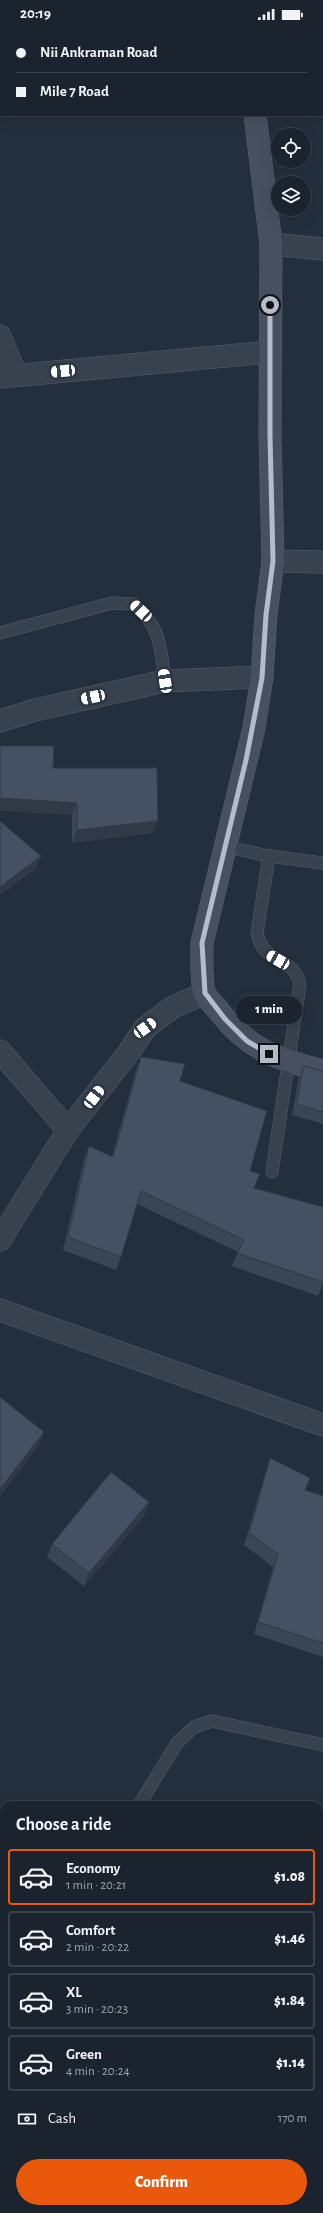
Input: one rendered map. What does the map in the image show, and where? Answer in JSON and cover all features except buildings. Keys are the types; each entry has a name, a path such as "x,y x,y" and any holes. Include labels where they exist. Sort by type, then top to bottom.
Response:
{"street":[{"path":"255,116 270,244 270,436 273,561 266,615 262,678 254,728 202,943 205,993 225,1019 247,1041 289,1062 323,1071"},
{"path":"270,244 323,249"},
{"path":"0,336 8,376 270,352"},
{"path":"273,561 323,562"},
{"path":"0,721 35,710 165,681 262,678"},
{"path":"0,1240 68,1130 129,1052 145,1028 174,1007 205,993"},
{"path":"0,1051 68,1130"},
{"path":"0,1310 323,1425"}],"lane":[{"path":"0,633 112,604 134,604 148,617 159,637 165,681"},
{"path":"226,847 269,856 323,863"},
{"path":"269,856 257,932 259,942 265,952 292,968 298,974 300,984 272,1172"},
{"path":"141,1801 177,1743 194,1727 212,1721 323,1745"}],"route":[{"path":"269,1054 247,1041 225,1019 205,993 202,968 202,943 254,728 262,678 266,615 273,561 270,436 270,305"}]}
